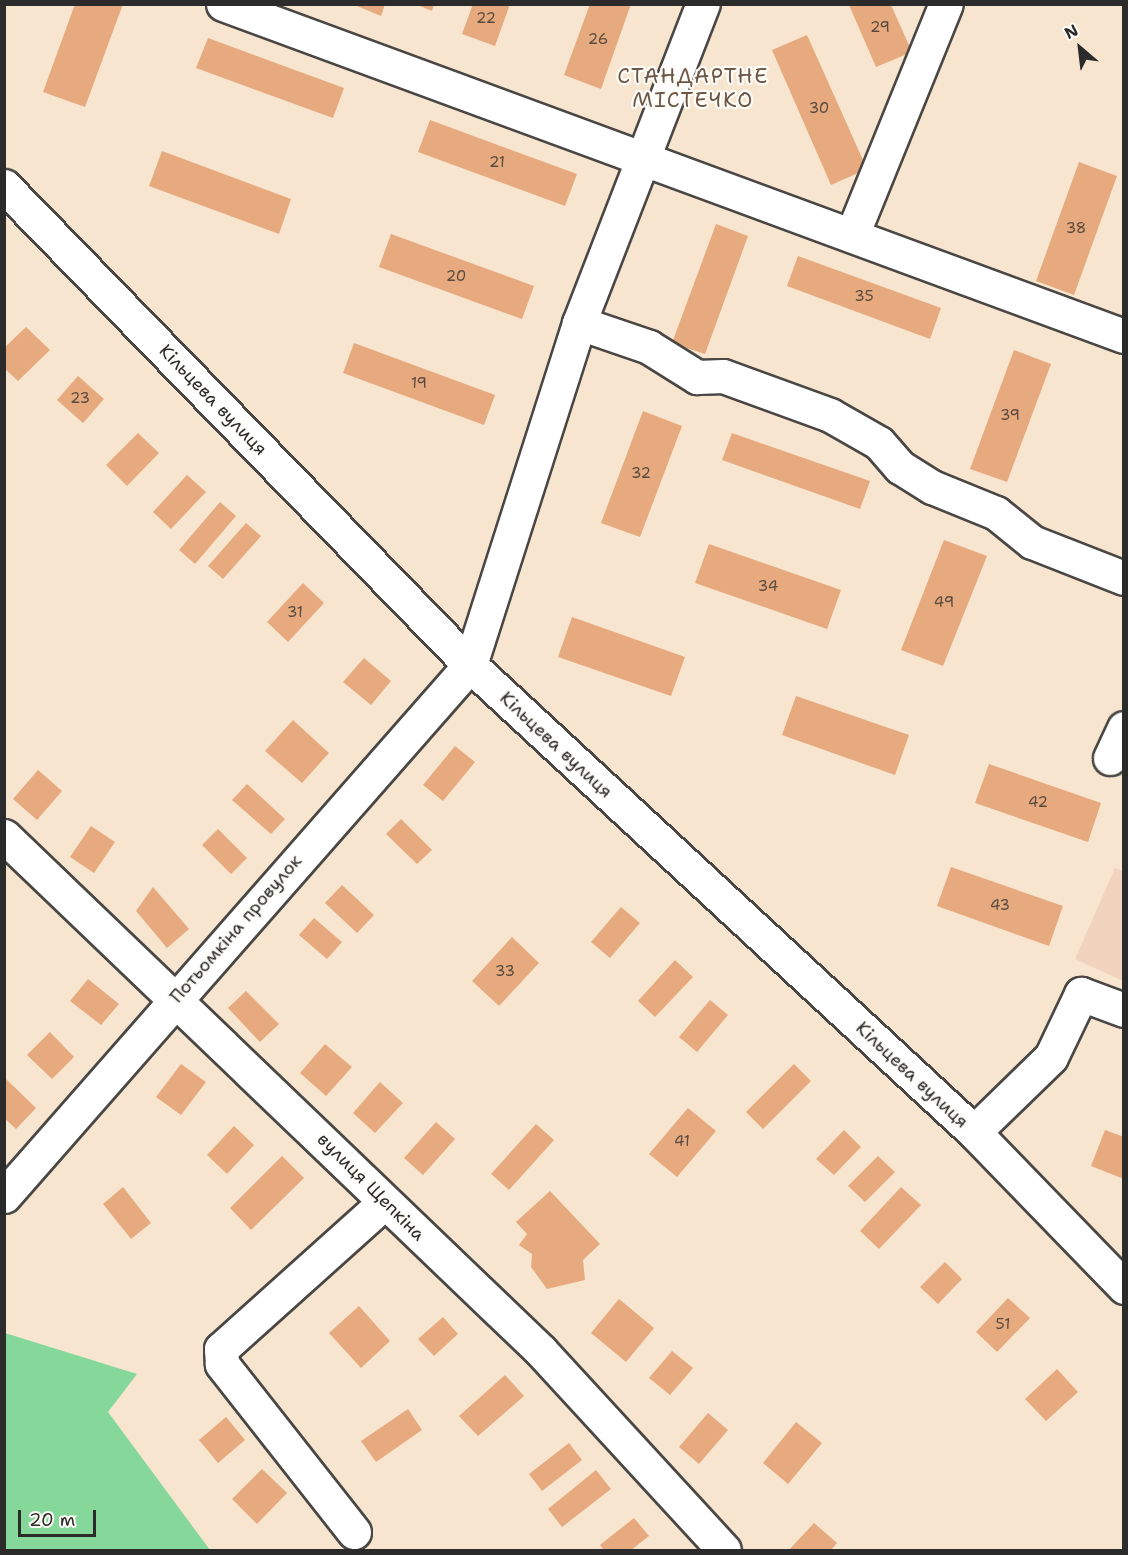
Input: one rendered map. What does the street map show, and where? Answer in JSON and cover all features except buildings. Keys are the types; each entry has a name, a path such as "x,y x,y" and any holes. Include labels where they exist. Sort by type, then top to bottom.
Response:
{"street":[{"path":"223,4 1124,336"},
{"path":"470,665 579,323 640,159 703,4"},
{"path":"852,235 946,4"},
{"name":"Кільцева вулиця","path":"4,186 470,665 974,1132 1124,1287"},
{"path":"579,323 649,347 697,377 723,376 830,415 879,443 900,467 932,487 996,513 1032,542 1124,578"},
{"name":"Потьомкіна провулок","path":"4,1196 176,997 470,665"},
{"path":"1110,758 1124,728"},
{"name":"вулиця Щепкіна","path":"4,836 176,997 541,1351 724,1551"},
{"path":"974,1132 1051,1057 1080,994 1124,1010"},
{"path":"354,1532 222,1364 220,1349 385,1202"}],"shaded area":[{"path":"1115,868 1123,871 1123,981 1075,959"}],"green space":[{"path":"5,1333 137,1374 108,1412 210,1550 5,1550"}],"district":[{"name":"СТАНДАРТНЕ МІСТЕЧКО","path":"693,88"}]}
